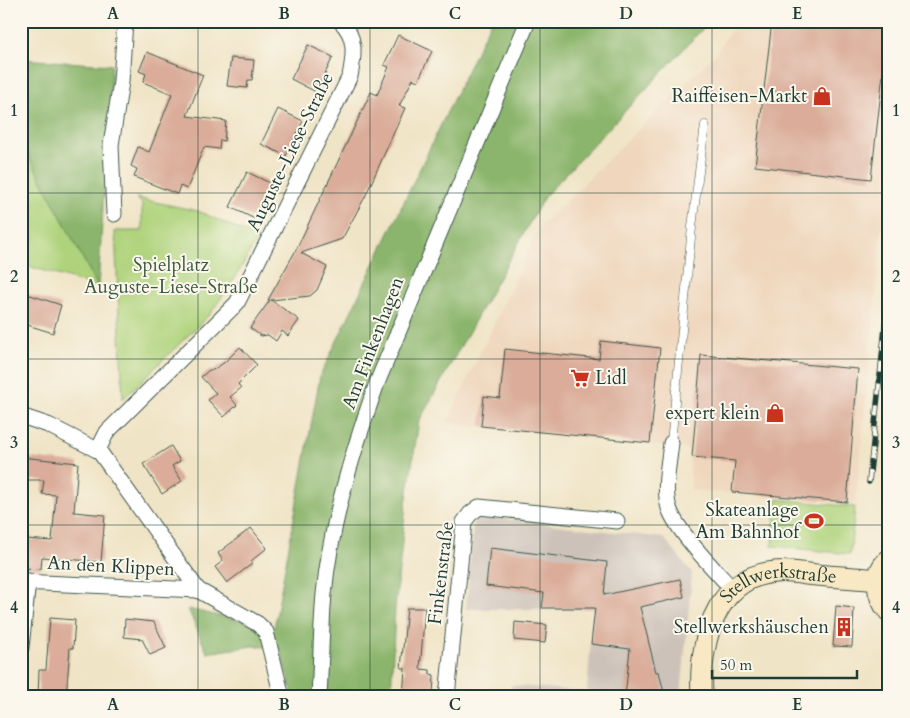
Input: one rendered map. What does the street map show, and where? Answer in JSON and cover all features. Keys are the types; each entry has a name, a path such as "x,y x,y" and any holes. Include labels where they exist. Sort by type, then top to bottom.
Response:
{"main road":[{"path":"889,560 881,571 878,580 882,602 889,611"},
{"name":"Stellwerkstraße","path":"702,697 705,648 712,620 720,604 732,590 754,576 773,572 791,571 878,580"}],"street":[{"path":"114,214 111,145 121,82 125,21"},
{"name":"Auguste-Liese-Straße","path":"99,451 107,432 237,303 350,76 353,59 353,41 347,27 340,21"},
{"name":"Am Finkenhagen","path":"319,697 324,593 337,513 358,439 381,374 528,21"},
{"path":"21,416 48,425 99,451"},
{"path":"671,443 667,480 669,508 698,550 732,590"},
{"name":"An den Klippen","path":"99,451 198,590 258,624 266,632 282,697"},
{"name":"Finkenstraße","path":"447,697 464,522 470,514 479,508 616,521"},
{"path":"21,648 24,581"},
{"name":"An den Klippen","path":"24,581 198,590"}],"lane":[{"path":"671,443 692,226 705,125"}],"shaded area":[{"path":"737,21 889,21 889,151 856,504 691,490 689,449 447,423 540,227 716,53"},
{"path":"474,515 664,538 692,573 681,697 510,697 511,685 587,692 593,609 466,609"}],"green space":[{"path":"21,21 28,21 25,59 21,59"},
{"path":"491,21 710,21 544,197 419,421 406,504 395,608 391,697 294,697 279,648 252,646 207,653 188,609 274,628 320,376"},
{"path":"21,59 112,65 98,287 21,141"},
{"path":"21,141 98,287 21,264"},
{"name":"Spielplatz Auguste-Liese-Straße","path":"136,198 198,211 258,238 237,275 210,314 123,399 115,231 142,231 142,203"},
{"name":"Skateanlage Am Bahnhof","path":"777,499 855,507 850,554 772,546"}],"building":[{"name":"Raiffeisen-Markt","path":"772,21 889,21 871,179 755,166"},
{"path":"398,35 432,51 418,81 413,79 399,106 405,108 365,197 342,239 301,253 327,267 317,290 310,296 271,300 299,320 288,336 282,331 276,341 268,335 261,336 250,328 270,300 268,300 296,250 371,92 377,95 389,67 384,65"},
{"path":"308,45 333,57 316,92 291,79"},
{"path":"147,52 203,75 187,116 226,121 224,141 220,140 219,149 204,147 187,189 180,186 177,194 134,177 137,169 131,166 138,147 149,152 172,94 143,82 146,74 139,71"},
{"path":"231,58 254,60 252,80 248,80 247,88 227,86"},
{"path":"278,109 303,121 286,156 261,144"},
{"path":"247,172 272,184 255,219 230,207"},
{"path":"21,292 61,305 53,333 21,323"},
{"name":"Lidl","path":"601,341 660,348 650,443 481,426 484,396 500,398 505,349 599,359"},
{"path":"240,347 257,365 238,384 241,388 230,397 237,405 224,417 208,400 216,393 201,377 209,370 213,370 225,362"},
{"name":"expert klein","path":"701,355 858,369 847,502 732,492 735,461 692,457"},
{"path":"171,446 180,461 172,466 182,481 162,494 143,464"},
{"path":"21,457 78,463 74,512 105,515 101,562 42,557 41,569 23,568 21,565 21,547 25,547 26,539 52,541 56,495 42,494 44,480 21,480"},
{"path":"251,528 267,548 251,561 253,563 227,583 215,567 223,561 218,553"},
{"path":"490,548 607,562 604,595 680,579 684,597 640,607 656,672 659,672 665,697 625,697 630,649 591,644 595,608 542,608 544,593 486,586"},
{"name":"Stellwerkshäuschen","path":"836,606 854,608 852,647 833,646"},
{"path":"407,608 425,608 420,669 430,670 430,674 434,675 433,697 403,697 405,668 401,668"},
{"path":"50,618 75,620 73,648 70,648 66,697 38,697 39,670 46,670"},
{"path":"125,619 154,622 166,648 150,655 142,639 124,637"},
{"path":"515,622 547,625 545,643 514,640"}],"railway":[{"path":"869,482 889,289"}],"place":[{"name":"Raiffeisen-Markt","path":"822,96"},
{"name":"Lidl","path":"580,378"},
{"name":"expert klein","path":"775,413"},
{"name":"Skateanlage Am Bahnhof","path":"814,521"},
{"name":"Stellwerkshäuschen","path":"844,627"}]}
